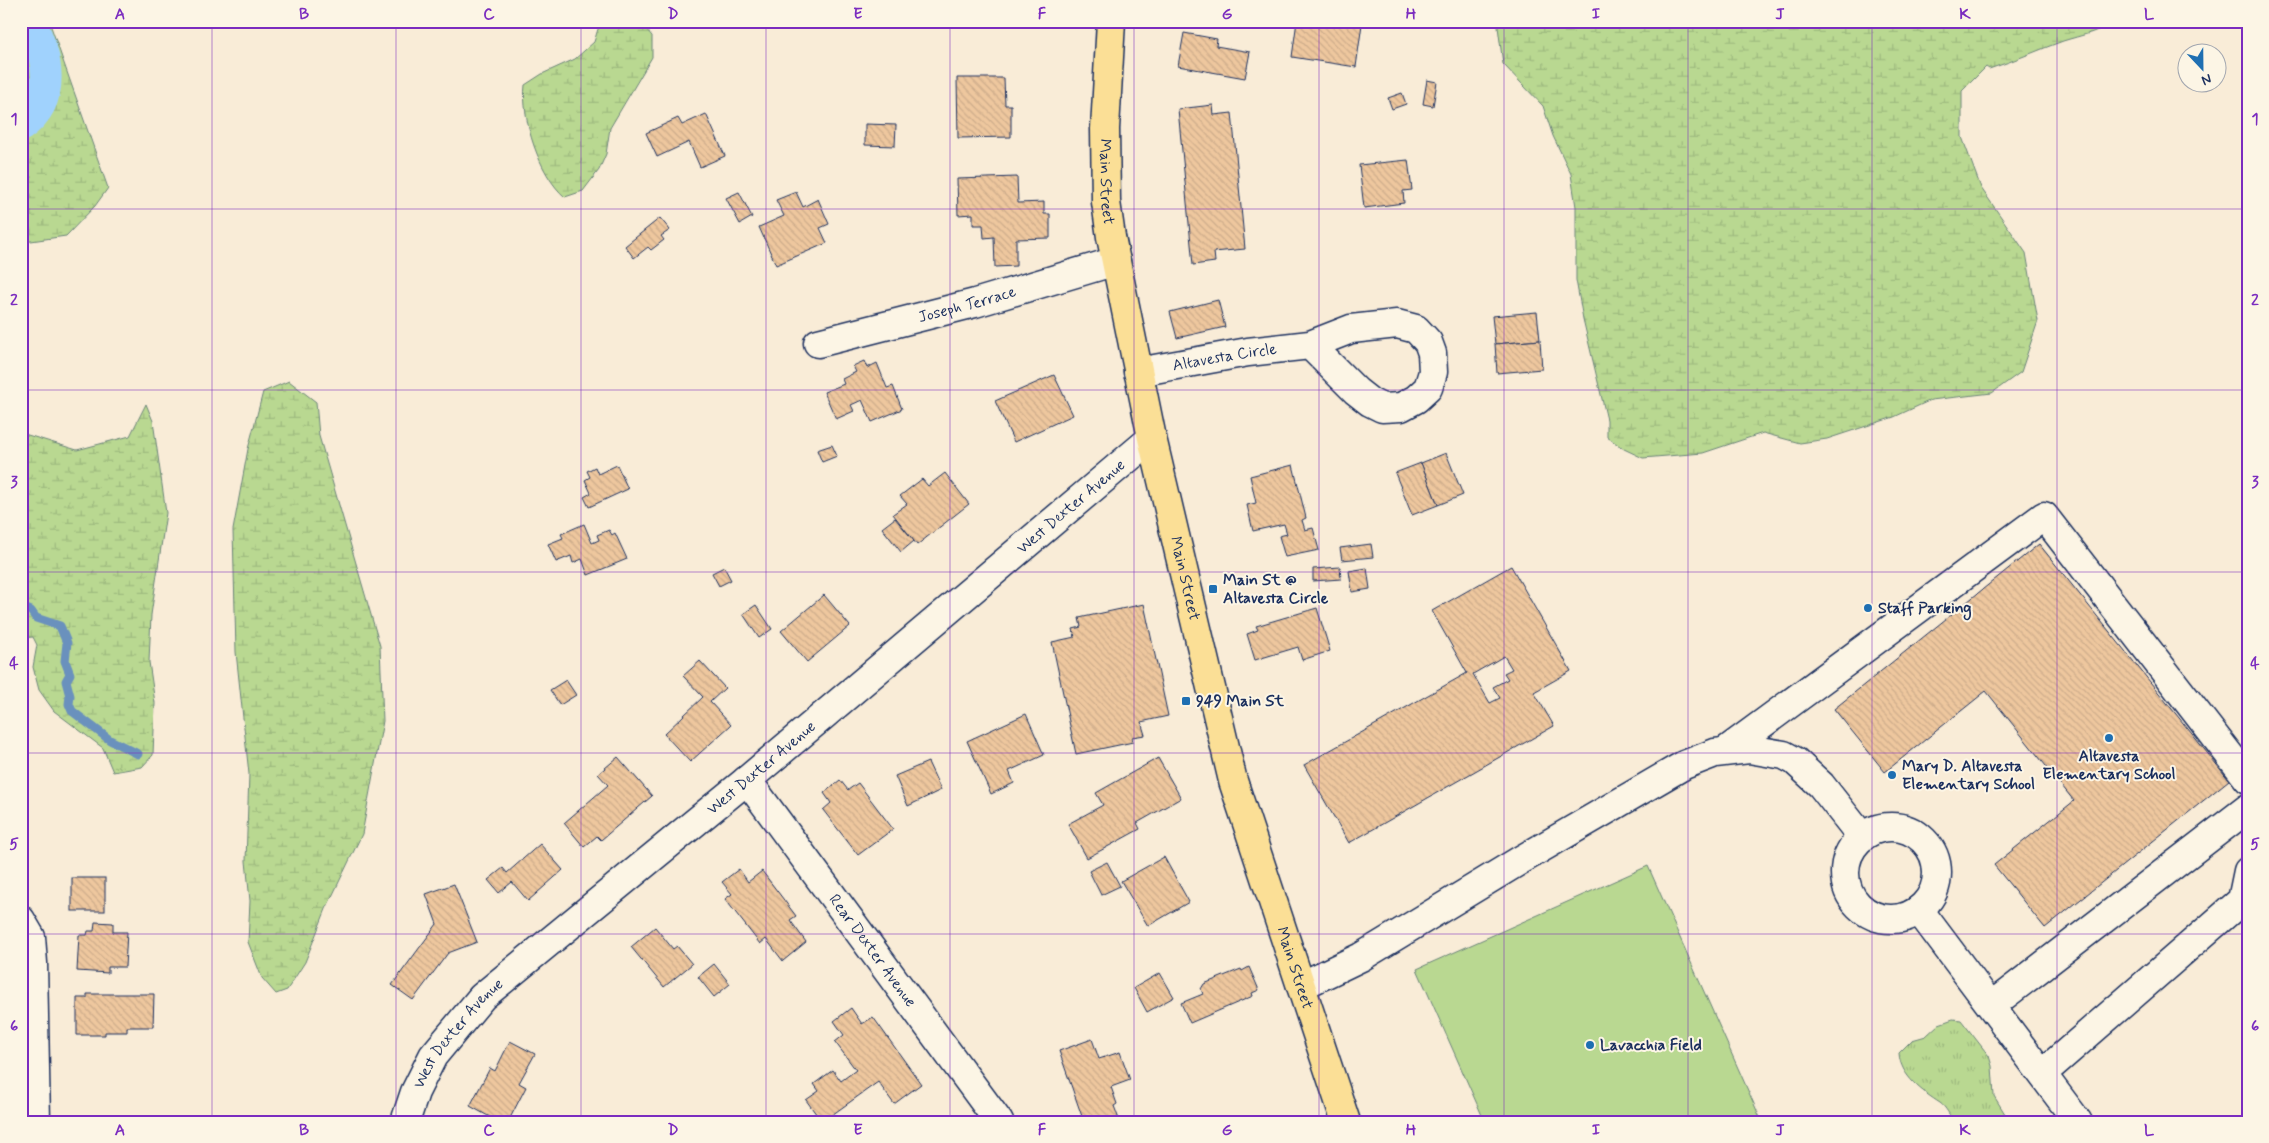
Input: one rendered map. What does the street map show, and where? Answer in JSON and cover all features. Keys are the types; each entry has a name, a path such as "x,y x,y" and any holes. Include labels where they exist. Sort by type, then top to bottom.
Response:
{"main road":[{"name":"Main Street","path":"1111,21 1104,160 1106,202 1152,438 1233,781 1346,1122"}],"street":[{"name":"Joseph Terrace","path":"818,343 976,303 1116,261"},
{"name":"Altavesta Circle","path":"1138,372 1248,352 1310,344"},
{"name":"West Dexter Avenue","path":"405,1122 415,1092 433,1056 482,997 747,780 1152,438"},
{"path":"1726,750 2044,516 2248,779"},
{"path":"1301,986 1361,957 1519,861 1684,765 1704,756 1726,750 1760,750 1784,755 1796,761 1821,785 1862,837"},
{"name":"Rear Dexter Avenue","path":"747,780 999,1122"},
{"path":"1992,1005 2248,808"},
{"path":"1896,827 1914,833 1927,845 1935,860 1937,879 1931,896 1919,910 1903,918 1885,919 1868,914 1854,902 1846,885 1844,867 1850,850 1862,837 1878,828 1896,827"},
{"path":"2043,1073 2242,900 2248,871"},
{"path":"1919,910 2078,1122"},
{"path":"23,922 31,937 33,963 36,1122"}],"green space":[{"path":"21,21 49,21 108,188 95,206 66,236 24,242 21,241"},
{"path":"605,21 639,21 652,36 652,57 610,128 606,154 599,170 583,191 565,197 547,175 534,145 526,113 525,85 542,74 575,59 594,42 598,29"},
{"path":"1500,21 2114,21 2102,28 2008,63 1989,69 1986,67 1962,91 1962,137 1981,188 2026,253 2038,321 2021,372 1992,393 1931,400 1894,417 1827,439 1800,443 1763,433 1703,453 1643,458 1624,449 1607,437 1607,420 1583,319 1576,280 1576,207 1571,174 1553,136 1543,106 1503,64 1498,27"},
{"path":"289,381 316,402 319,436 380,646 383,721 362,834 326,909 305,962 287,990 276,994 262,978 248,942 250,901 246,861 249,774 236,652 233,530 248,449 263,392"},
{"path":"146,404 153,421 166,513 151,615 149,662 155,703 153,755 142,767 113,772 103,748 54,711 39,690 33,667 37,645 33,637 21,638 21,433 77,450 130,436"},
{"name":"Lavacchia Field","path":"1648,866 1762,1122 1485,1122 1417,969"},
{"path":"1953,1019 1961,1020 1989,1056 1992,1066 1994,1096 2010,1122 1954,1122 1946,1109 1920,1088 1903,1069 1899,1053 1912,1040 1926,1036 1939,1024"}],"building":[{"path":"1297,21 1345,21 1362,24 1356,67 1292,57"},
{"path":"1184,33 1217,39 1216,46 1250,52 1245,78 1178,66"},
{"path":"957,78 1004,78 1005,105 1011,105 1011,137 958,138"},
{"path":"1427,80 1437,82 1433,106 1423,104"},
{"path":"1402,93 1406,104 1392,109 1388,98"},
{"path":"1213,105 1214,115 1232,113 1245,249 1214,252 1215,262 1193,265 1178,109"},
{"path":"706,114 725,156 700,167 689,142 657,157 646,133 678,118 682,125"},
{"path":"865,124 896,125 895,146 865,145"},
{"path":"1408,160 1412,190 1403,191 1404,203 1364,208 1359,165"},
{"path":"1017,177 1018,203 1044,202 1044,214 1050,214 1050,238 1016,239 1016,266 995,267 994,237 984,238 983,225 973,225 973,214 958,215 957,179"},
{"path":"739,192 752,217 740,224 726,198"},
{"path":"796,192 803,207 818,199 829,224 820,228 827,243 776,265 759,227 784,216 776,200"},
{"path":"660,218 670,230 661,236 664,240 651,250 648,247 634,258 625,246"},
{"path":"1218,300 1225,327 1177,338 1170,312"},
{"path":"1537,312 1540,340 1495,344 1492,316"},
{"path":"1540,340 1542,369 1497,373 1495,344"},
{"path":"864,361 867,368 877,363 887,388 893,386 902,409 872,422 862,400 851,405 854,411 836,419 824,392 844,384 842,379 856,372 853,366"},
{"path":"1054,375 1073,415 1014,442 995,401"},
{"path":"832,445 837,456 822,462 817,450"},
{"path":"1446,453 1463,495 1438,505 1421,463"},
{"path":"1421,463 1438,505 1412,515 1395,473"},
{"path":"617,465 628,489 589,507 584,497 591,493 585,480 590,477 587,471 595,467 598,474"},
{"path":"1293,465 1306,518 1302,520 1305,530 1313,528 1319,550 1285,557 1279,536 1287,534 1284,524 1253,531 1247,505 1256,503 1250,476"},
{"path":"945,473 969,504 917,545 893,514 907,504 900,496 922,479 928,486"},
{"path":"895,518 914,541 901,552 882,528"},
{"path":"584,524 592,543 599,540 597,535 609,530 612,535 615,533 627,559 588,575 582,559 573,563 571,556 556,562 548,544 563,538 561,534"},
{"path":"1371,544 1373,557 1342,560 1340,548"},
{"name":"Altavesta Elementary School","path":"2039,544 2229,780 2045,928 1994,865 2074,801 1986,691 1885,772 1834,709"},
{"path":"1511,566 1571,671 1534,692 1554,726 1349,843 1304,765 1467,673 1432,611","holes":["1504,656 1512,669 1504,673 1508,679 1493,687 1500,698 1490,703 1473,674"]},
{"path":"724,567 731,580 719,586 712,573"},
{"path":"1340,567 1341,579 1313,581 1313,569"},
{"path":"1367,568 1370,589 1352,592 1349,571"},
{"path":"824,595 850,626 807,662 781,631"},
{"path":"1144,604 1168,716 1141,722 1145,735 1132,737 1133,742 1076,754 1052,642 1075,637 1073,629 1081,627 1079,618"},
{"path":"756,605 772,629 759,638 743,614"},
{"path":"1317,608 1330,651 1302,660 1298,647 1255,660 1247,634 1258,630 1256,626"},
{"path":"700,661 725,688 710,702 731,725 690,762 664,734 703,697 683,676"},
{"path":"566,680 576,695 560,705 550,690"},
{"path":"1026,714 1044,755 1009,771 1014,783 991,794 967,741"},
{"path":"618,757 652,796 601,840 597,836 584,847 564,823 608,785 598,774"},
{"path":"1158,758 1181,798 1137,823 1140,829 1087,858 1068,824 1103,805 1096,793"},
{"path":"928,762 941,790 908,806 895,776"},
{"path":"840,780 848,790 858,783 893,829 858,855 823,810 831,803 824,793"},
{"path":"540,844 563,870 528,901 512,882 499,893 488,880 503,868 507,873"},
{"path":"1164,857 1189,902 1148,926 1121,881"},
{"path":"1107,862 1120,886 1101,895 1089,871"},
{"path":"739,869 748,882 762,871 796,916 790,920 806,942 783,961 766,939 760,944 725,899 732,894 722,882"},
{"path":"72,878 105,878 105,911 72,911"},
{"path":"454,884 477,942 448,953 413,1000 392,985 437,924 426,894"},
{"path":"95,922 113,923 113,932 127,932 125,967 108,967 108,973 77,971 79,935 87,935 88,931 94,931"},
{"path":"655,927 673,949 677,946 692,964 664,987 631,947"},
{"path":"714,964 730,984 714,997 698,977"},
{"path":"1249,967 1259,990 1252,993 1253,996 1190,1023 1181,1003 1203,994 1201,989 1204,984"},
{"path":"1160,973 1174,997 1147,1012 1134,988"},
{"path":"87,994 154,994 153,1027 127,1027 127,1032 105,1032 105,1035 77,1035 77,998 87,998"},
{"path":"851,1008 862,1024 873,1017 921,1084 894,1104 878,1082 822,1122 806,1100 819,1091 814,1084 833,1070 841,1081 856,1070 835,1042 844,1035 834,1021"},
{"path":"1092,1039 1099,1059 1120,1052 1130,1080 1111,1087 1117,1104 1114,1106 1120,1122 1084,1122 1059,1051"},
{"path":"510,1041 535,1054 519,1083 526,1087 508,1122 499,1122 470,1106 490,1068 495,1071"}],"waterway":[{"path":"21,126 41,104 45,91 45,63 30,21"},
{"path":"21,607 31,611 36,618 60,626 67,643 65,661 70,674 66,681 70,696 69,704 72,711 110,740 138,754"}],"place":[{"name":"Main St @ Altavesta Circle","path":"1213,589"},
{"name":"Staff Parking","path":"1868,608"},
{"name":"949 Main St","path":"1186,701"},
{"name":"Altavesta Elementary School","path":"2109,738"},
{"name":"Mary D. Altavesta Elementary School","path":"1892,775"},
{"name":"Lavacchia Field","path":"1590,1045"}]}
